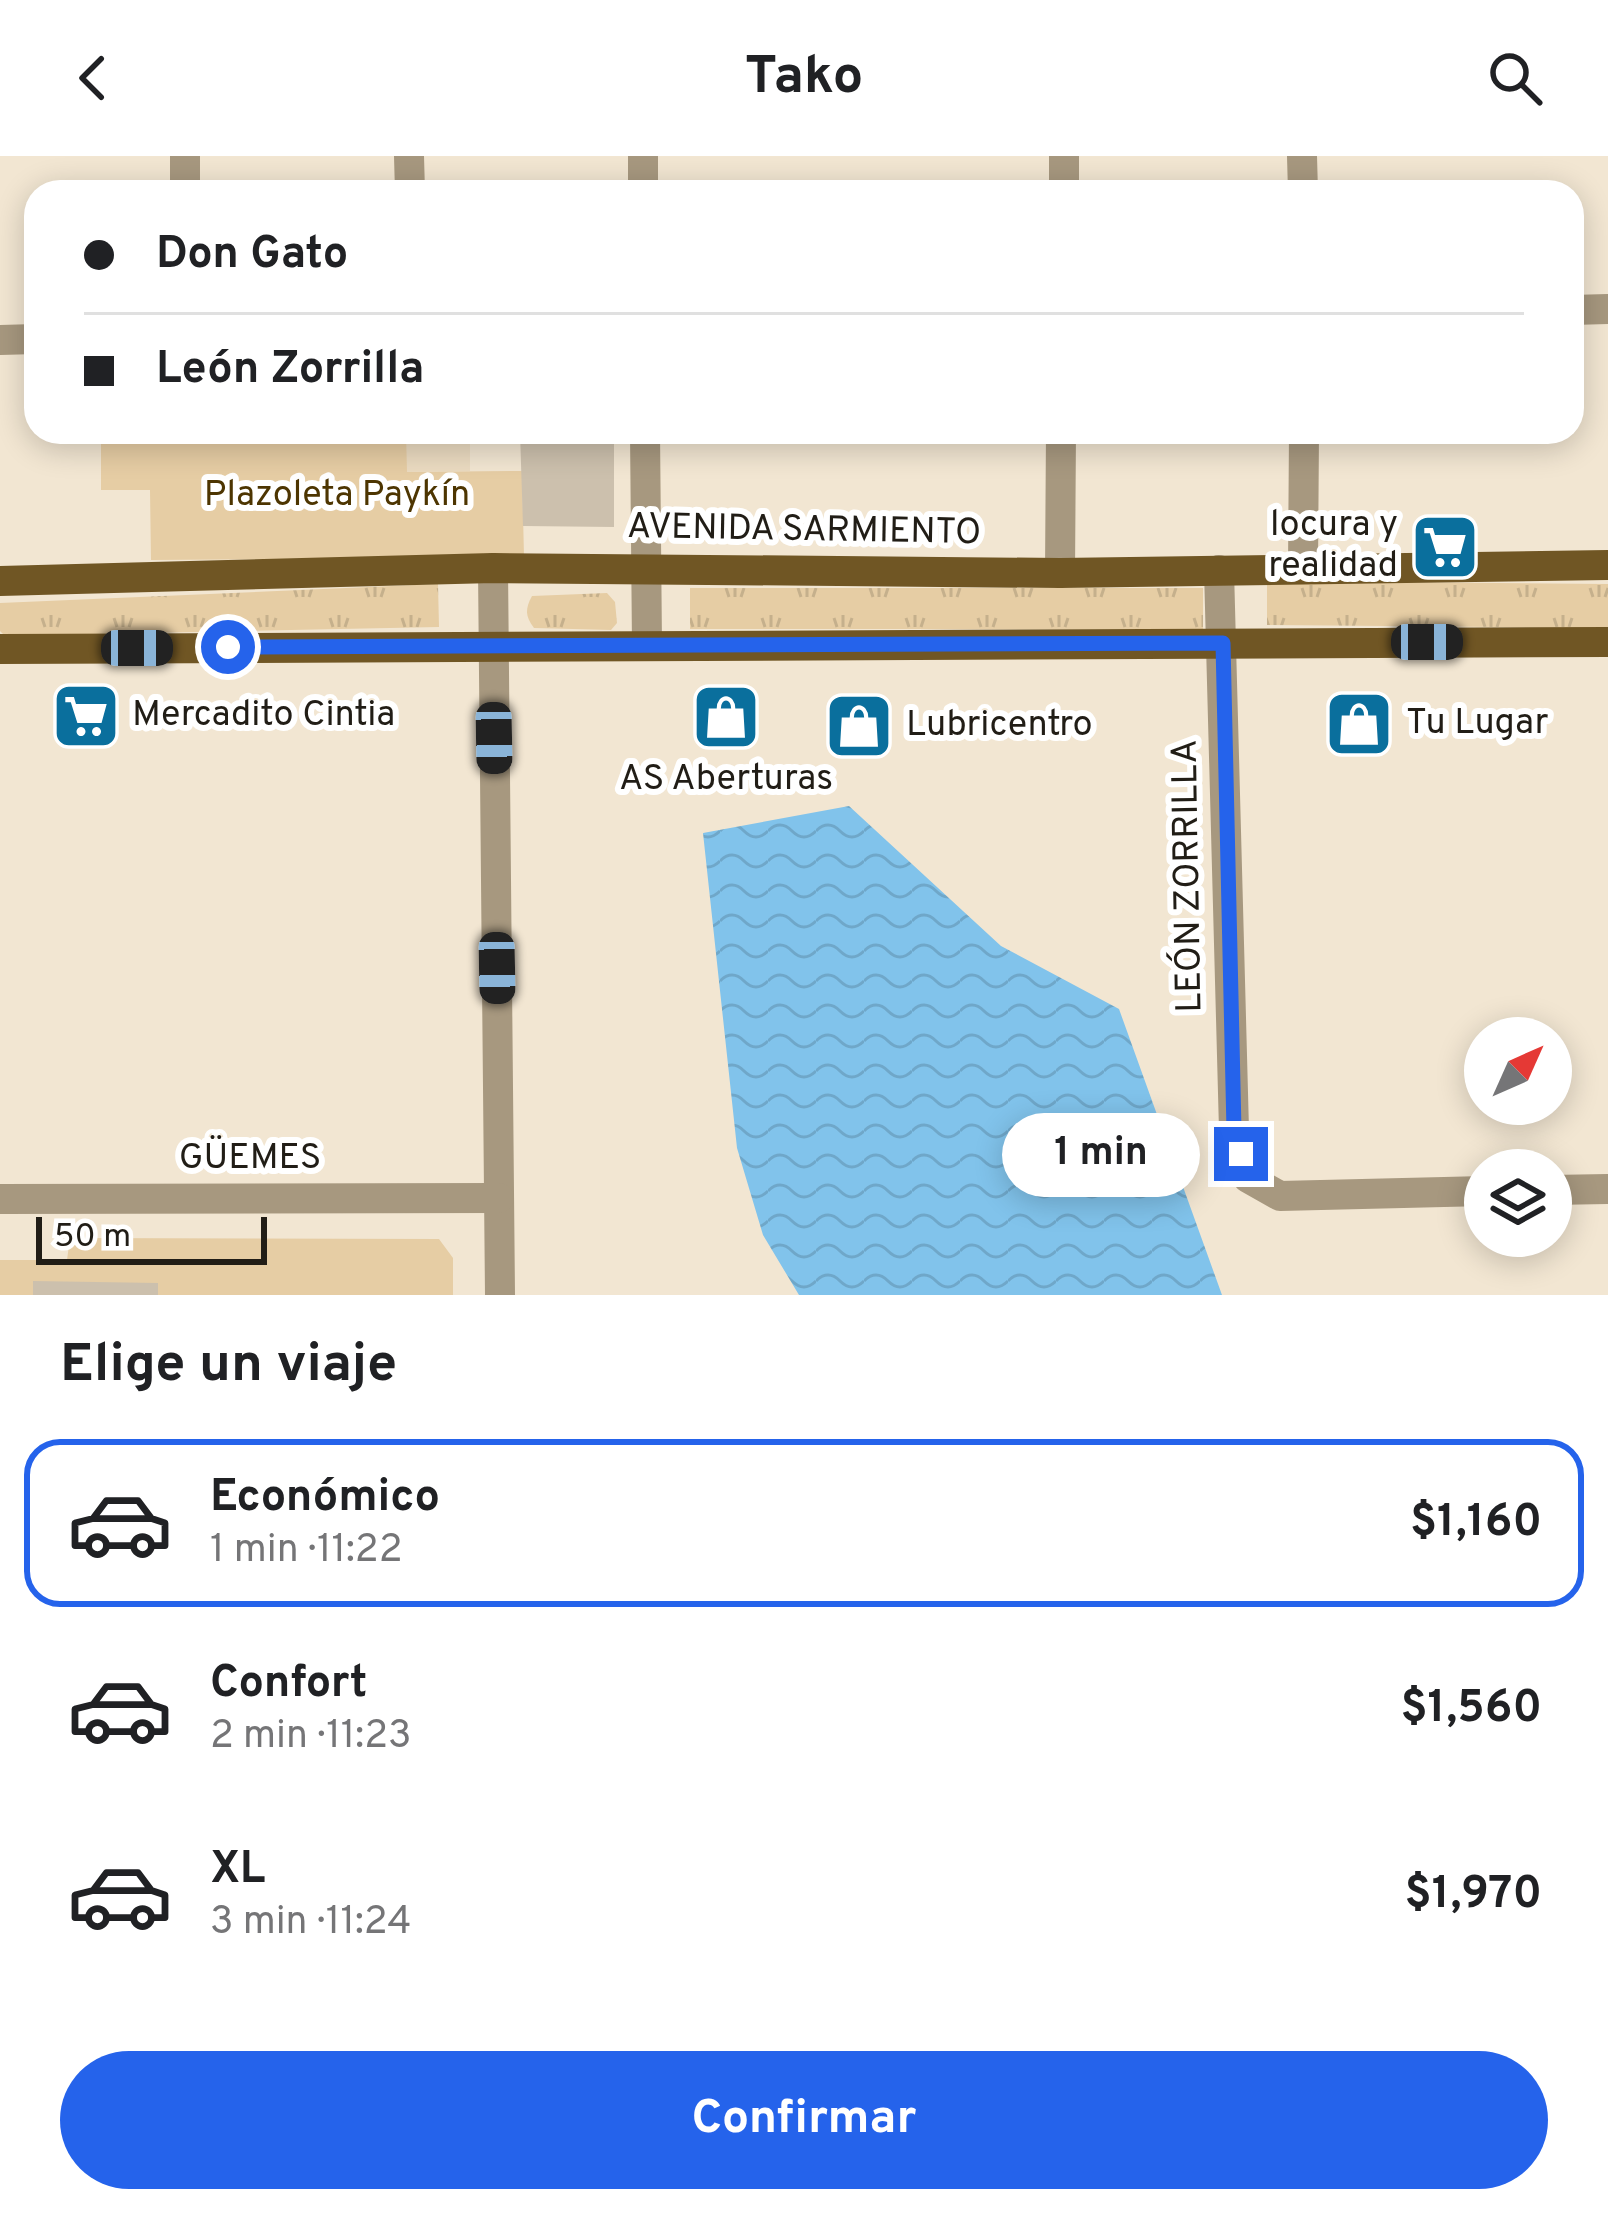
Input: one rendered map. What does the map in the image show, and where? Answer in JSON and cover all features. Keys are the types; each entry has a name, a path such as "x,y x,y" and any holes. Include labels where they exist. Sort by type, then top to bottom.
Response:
{"main road":[{"name":"AVENIDA SARMIENTO","path":"0,581 493,568 1060,573 1608,565"},
{"path":"0,649 1608,642"}],"street":[{"path":"645,444 647,645"},
{"path":"1060,573 1061,444"},
{"path":"1303,569 1304,444"},
{"path":"493,568 500,1295"},
{"name":"LEÓN ZORRILLA","path":"1219,570 1234,1130 1248,1178 1280,1196 1464,1192"},
{"path":"1572,1190 1608,1189"},
{"name":"GÜEMES","path":"0,1198 500,1198"}],"shaded area":[{"path":"406,444 470,444 470,471 406,472"}],"green space":[{"name":"Plazoleta Paykín","path":"101,444 406,444 407,472 522,471 524,557 151,560 150,490 101,490"},
{"path":"1267,581 1608,584 1608,628 1267,625"},
{"path":"438,584 439,627 5,636 0,631 0,603"},
{"path":"690,588 1203,588 1203,629 690,629"},
{"path":"607,593 615,602 617,623 611,630 534,628 528,616 532,596"},
{"path":"70,1238 439,1239 453,1258 453,1295 0,1295 0,1260 67,1260"}],"water":[{"path":"849,806 1001,946 1119,1009 1222,1295 799,1295 763,1235 737,1148 703,833"}],"building":[{"path":"520,444 614,444 614,527 523,526"},
{"path":"33,1281 158,1283 158,1295 33,1295"}],"place":[{"name":"locura y realidad","path":"1445,547"},
{"name":"Mercadito Cintia","path":"86,716"},
{"name":"AS Aberturas","path":"726,717"},
{"name":"Tu Lugar","path":"1359,724"},
{"name":"Lubricentro","path":"859,726"}],"route":[{"path":"228,647 1223,643 1234,1130 1241,1154"}]}
